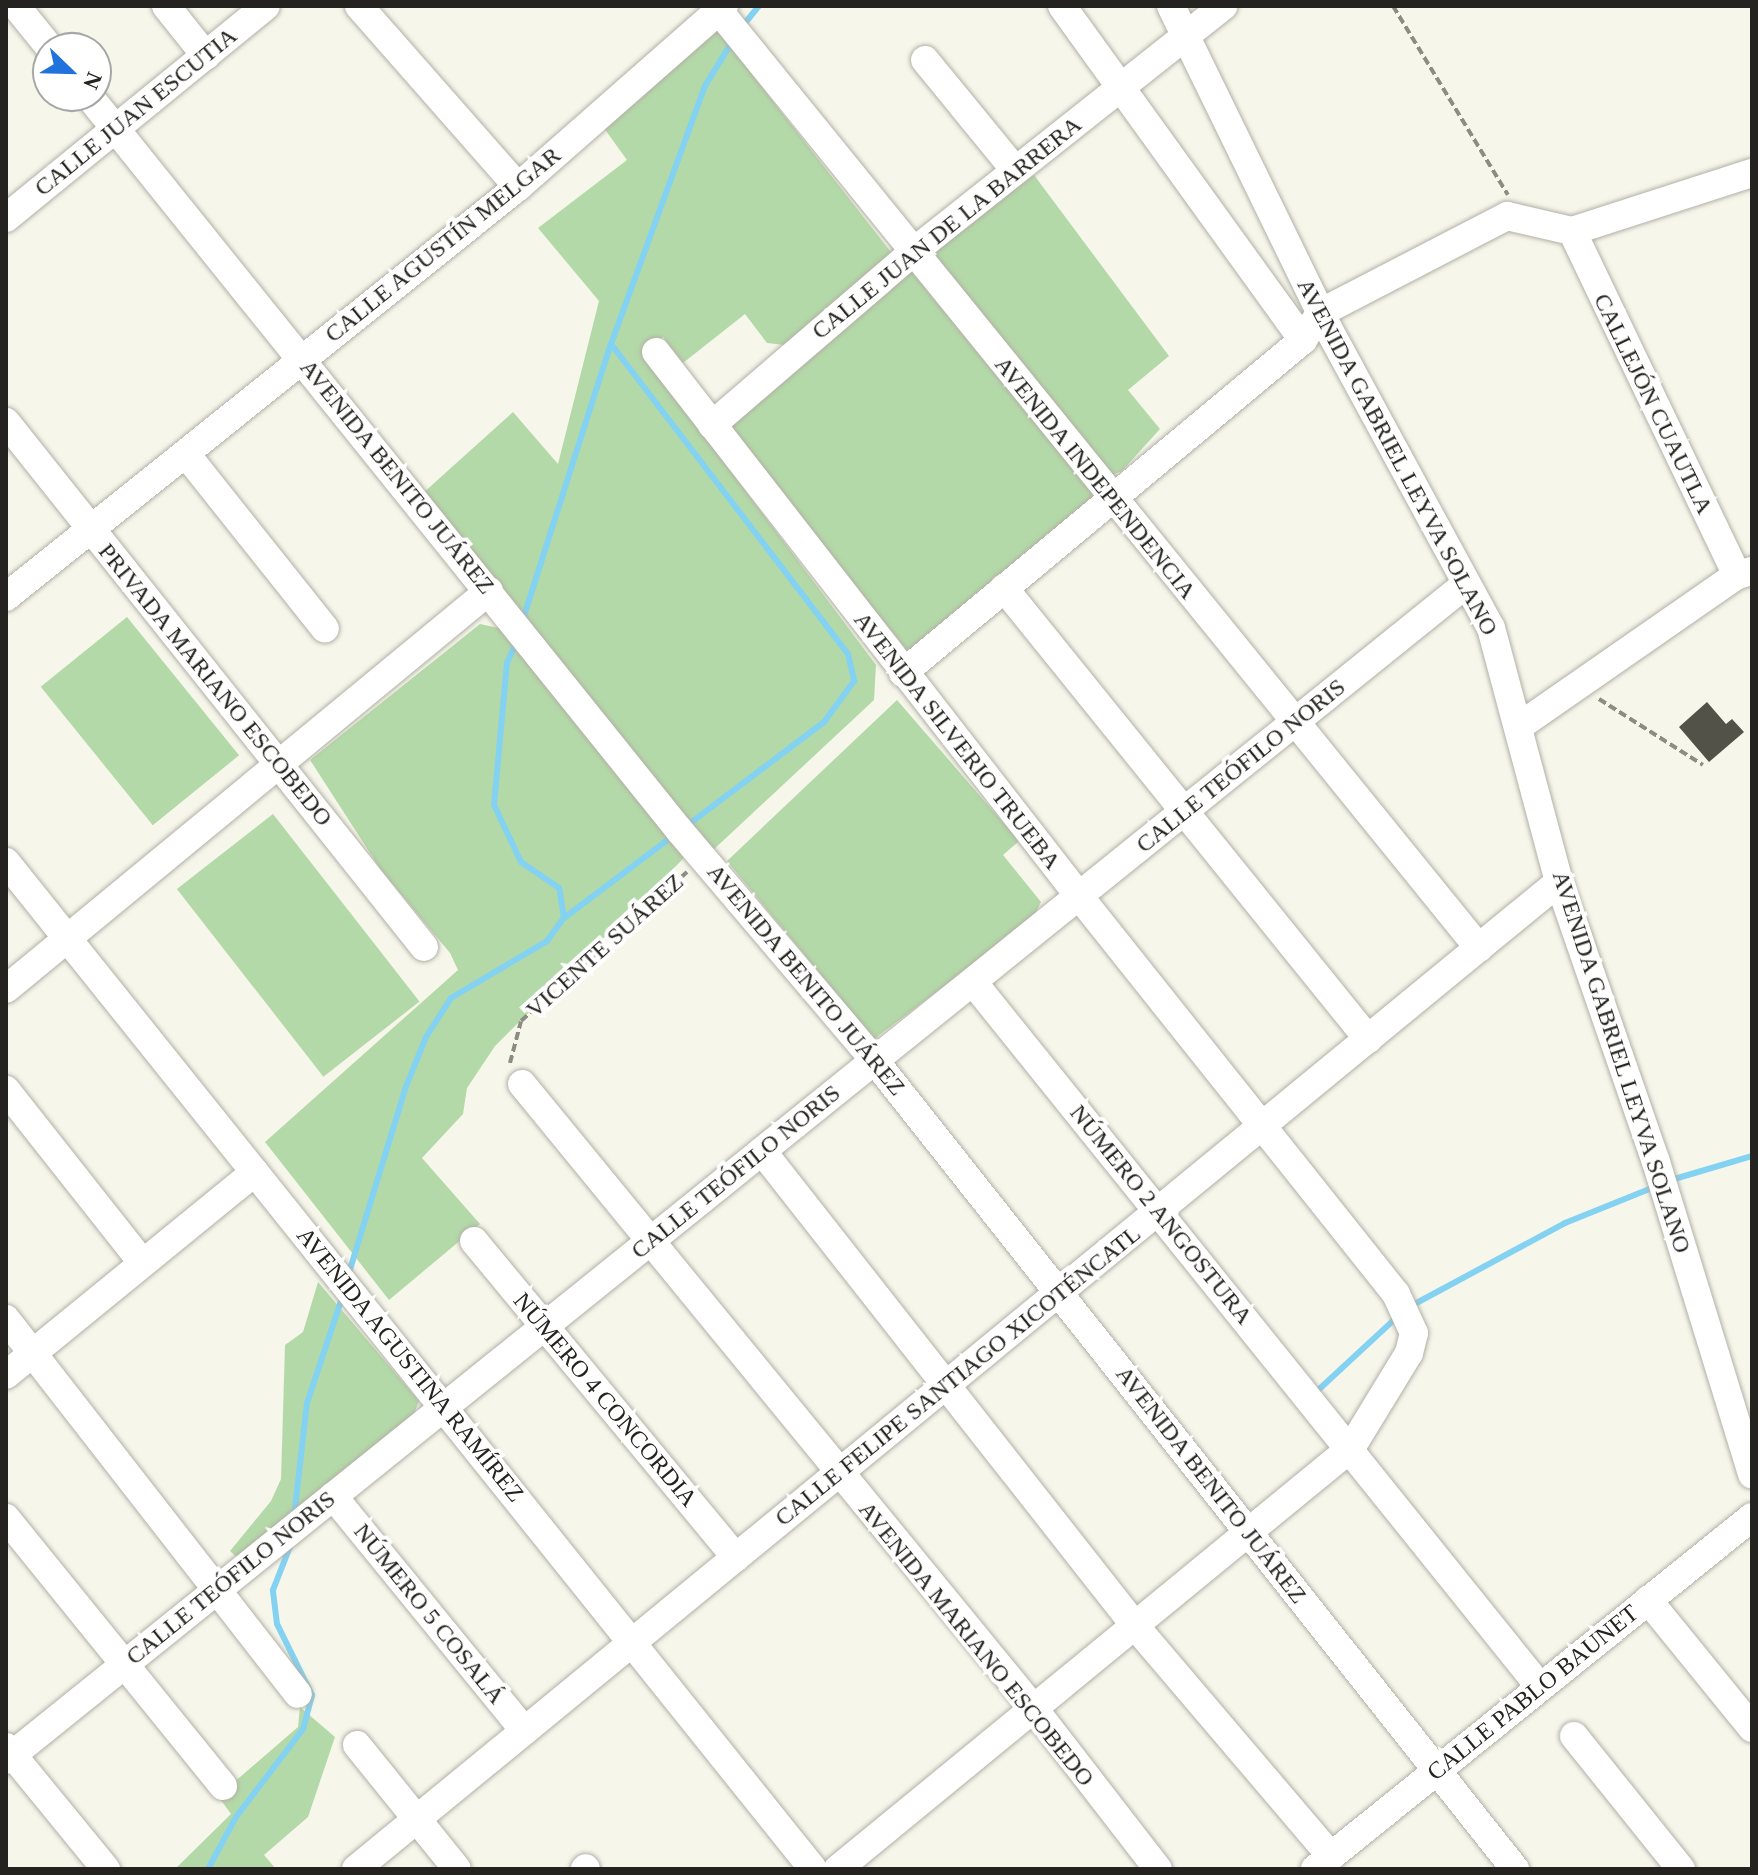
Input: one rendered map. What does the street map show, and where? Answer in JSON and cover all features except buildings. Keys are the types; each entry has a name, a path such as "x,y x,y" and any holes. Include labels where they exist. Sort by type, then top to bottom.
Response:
{"street":[{"path":"16,6 37,32"},
{"path":"166,6 206,56"},
{"name":"CALLE JUAN ESCUTIA","path":"7,214 266,6"},
{"path":"359,6 518,187"},
{"path":"1062,6 1122,85 1303,340"},
{"name":"AVENIDA GABRIEL LEYVA SOLANO","path":"1171,6 1320,313 1491,628 1521,725 1559,882 1669,1208 1743,1405 1752,1475"},
{"path":"1186,36 1223,6"},
{"name":"CALLE AGUSTÍN MELGAR","path":"6,597 518,187 719,7"},
{"name":"AVENIDA INDEPENDENCIA","path":"719,7 1112,501 1479,948"},
{"name":"CALLE JUAN DE LA BARRERA","path":"712,425 913,252 1186,36"},
{"path":"925,60 1015,170"},
{"name":"AVENIDA BENITO JUÁREZ","path":"102,112 704,857 875,1061 1515,1869"},
{"path":"903,673 1303,340 1320,313 1496,221 1521,217 1572,231 1752,173"},
{"name":"CALLEJÓN CUAUTLA","path":"1572,231 1744,573"},
{"name":"AVENIDA SILVERIO TRUEBA","path":"656,352 903,673 1396,1294 1412,1321 1409,1353 1351,1448"},
{"name":"PRIVADA MARIANO ESCOBEDO","path":"6,422 424,947"},
{"path":"186,454 325,629"},
{"path":"1521,725 1744,573"},
{"name":"CALLE TEÓFILO NORIS","path":"8,1754 216,1591 1466,584"},
{"path":"1004,588 1368,1039"},
{"path":"6,989 69,941 489,591"},
{"name":"AVENIDA AGUSTINA RAMÍREZ","path":"6,862 813,1869"},
{"name":"CALLE FELIPE SANTIAGO XICOTÉNCATL","path":"356,1869 1559,882"},
{"name":"NÚMERO 2 ANGOSTURA","path":"973,982 1351,1448 1408,1527 1540,1687"},
{"name":"AVENIDA MARIANO ESCOBEDO","path":"522,1084 838,1475 1035,1710 1158,1869"},
{"path":"6,1090 142,1262"},
{"path":"762,1151 1323,1862"},
{"path":"6,1375 255,1172"},
{"name":"NÚMERO 4 CONCORDIA","path":"474,1241 736,1558"},
{"path":"6,1319 298,1694"},
{"path":"838,1869 1351,1448"},
{"name":"NÚMERO 5 COSALÁ","path":"333,1496 525,1731"},
{"name":"CALLE PABLO BAUNET","path":"1323,1862 1752,1517"},
{"path":"6,1518 223,1786"},
{"path":"1648,1600 1752,1728"},
{"path":"1574,1736 1681,1869"},
{"path":"357,1745 457,1869"},
{"path":"8,1754 106,1869"}],"path":[{"path":"1393,6 1521,217"},
{"path":"1576,685 1703,765"},
{"name":"VICENTE SUÁREZ","path":"522,1084 510,1067 521,1021 704,857"}],"green space":[{"path":"715,27 894,256 793,346 767,343 745,314 683,363 663,337 643,354 876,665 874,700 711,852 422,494 513,412 558,464 599,301 538,228 627,160 601,124"},
{"path":"1034,175 1169,356 1128,390 1160,429 1122,471 1106,477 934,262 938,245"},
{"path":"908,267 1098,500 911,655 732,434 733,415"},
{"path":"127,617 239,755 153,825 41,687"},
{"path":"480,624 503,629 684,858 495,1046 467,1088 463,1114 422,1158 480,1224 389,1300 265,1142 458,970 450,953 381,870 310,760"},
{"path":"897,700 1019,841 1003,855 1041,902 1032,920 874,1039 727,861"},
{"path":"273,814 420,1002 323,1077 177,889"},
{"path":"318,1282 419,1401 414,1414 243,1563 230,1551 271,1501 281,1479 285,1345 303,1332"},
{"path":"300,1707 335,1737 308,1817 264,1855 276,1869 175,1869 231,1814 218,1796 298,1727"}],"waterway":[{"path":"741,28 759,6"},
{"path":"523,619 611,344 705,86 733,40"},
{"path":"611,344 848,654 854,681 824,722 685,827"},
{"path":"348,1276 405,1089 426,1037 451,998 547,941 564,918 559,888 521,862 494,805 507,663 517,641"},
{"path":"564,918 673,836"},
{"path":"1671,1180 1752,1156"},
{"path":"1409,1307 1565,1223 1657,1186"},
{"path":"294,1517 307,1403 343,1295"},
{"path":"1315,1393 1397,1317"},
{"path":"208,1869 236,1817 303,1729 312,1695 277,1624 273,1590 291,1544"}]}
